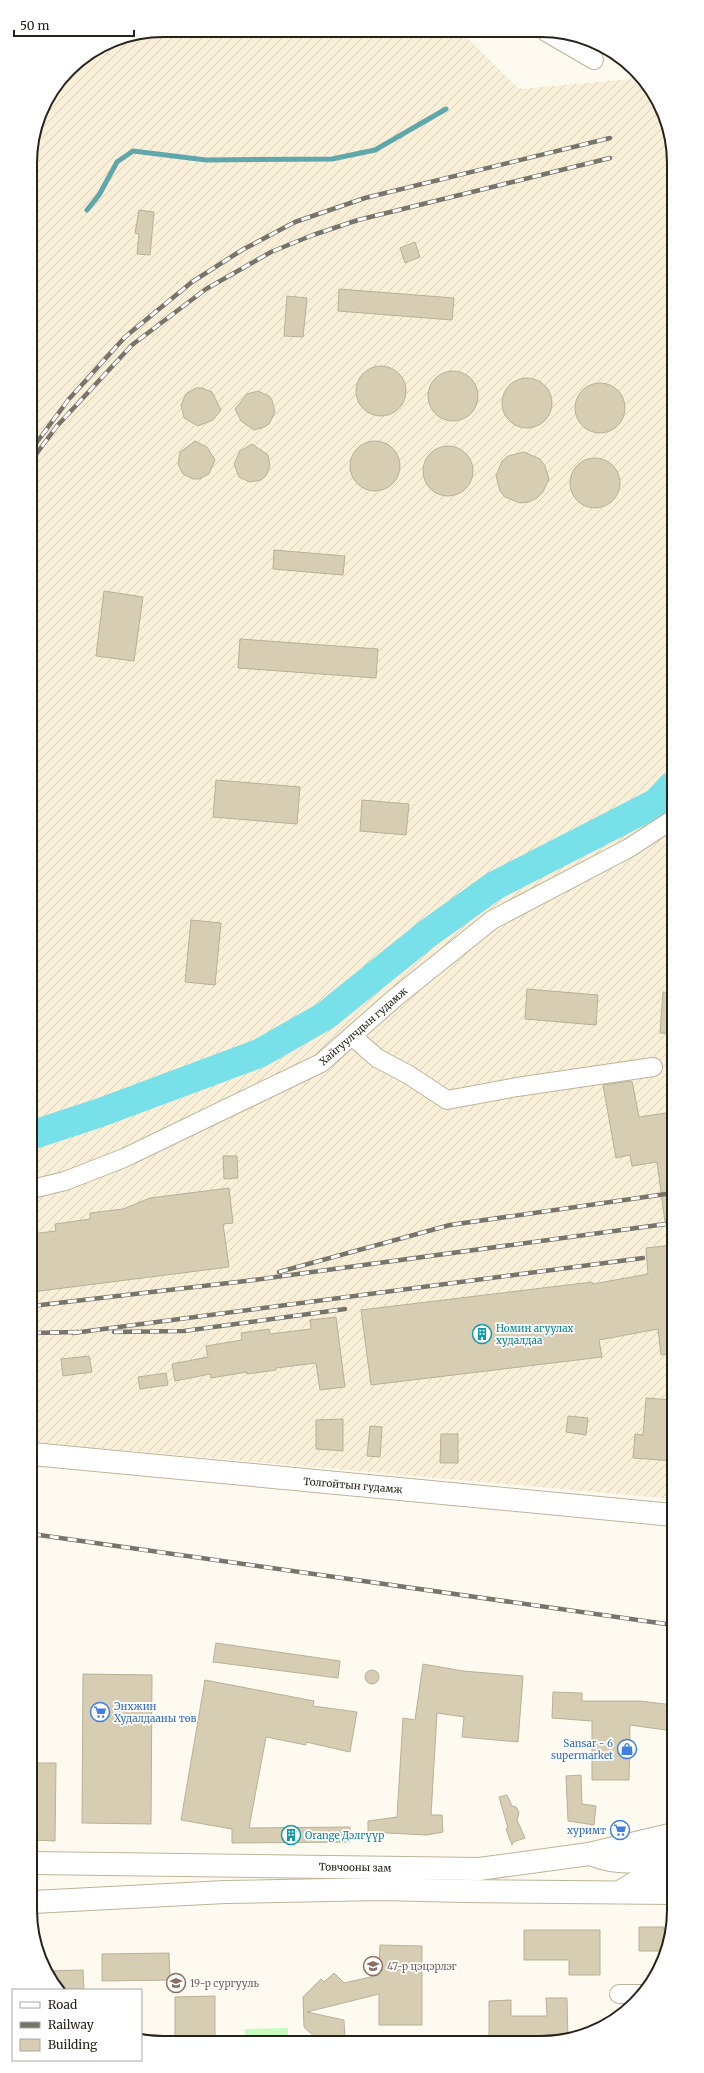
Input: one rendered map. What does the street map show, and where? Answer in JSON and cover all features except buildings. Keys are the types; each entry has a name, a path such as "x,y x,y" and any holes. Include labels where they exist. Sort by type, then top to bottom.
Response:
{"main road":[{"name":"Толгойтын гудамж","path":"37,1454 667,1514"},
{"name":"Товчооны зам","path":"37,1863 479,1869 589,1854 667,1836"},
{"path":"589,1854 606,1860 622,1862 641,1862 667,1856"},
{"path":"620,1892 640,1878 667,1873"},
{"path":"37,1902 225,1892 375,1889 667,1893"}],"street":[{"path":"556,38 594,60"},
{"name":"Хайгуулчдын гудамж","path":"37,1188 65,1181 124,1158 321,1063 396,996 492,920 629,848 667,823"},
{"path":"352,1036 377,1058 409,1075 447,1100 517,1087 653,1067"},
{"path":"618,1994 635,1994"}],"shaded area":[{"path":"163,37 466,37 519,89 634,79 650,100 663,130 667,155 667,1498 37,1442 37,155 41,130 54,100 63,86 74,74 93,58 130,41"}],"green space":[{"path":"288,2028 288,2036 245,2036 245,2029"}],"waterway":[{"path":"87,210 99,195 117,162 133,151 206,160 332,159 375,150 446,109"},
{"path":"37,1133 99,1113 260,1053 325,1016 427,934 494,886 656,803 667,791"}],"railway":[{"path":"37,442 69,399 125,337 192,282 242,250 295,222 365,198 610,138"},
{"path":"37,453 57,426 132,345 206,289 271,252 313,235 358,220 610,158"},
{"path":"279,1272 450,1225 667,1194"},
{"path":"37,1305 246,1281 667,1224"},
{"path":"73,1333 643,1258"},
{"path":"114,1332 184,1331 345,1309"},
{"path":"37,1333 78,1332"},
{"path":"37,1535 667,1624"}],"place":[{"name":"Номин агуулах худалдаа","path":"482,1334"},
{"name":"Энхжин Худалдааны төв","path":"100,1712"},
{"name":"Sansar - 6 supermarket","path":"627,1749"},
{"name":"хуримт","path":"620,1830"},
{"name":"Orange Дэлгүүр","path":"291,1835"},
{"name":"47-р цэцэрлэг","path":"373,1966"},
{"name":"19-р сургууль","path":"176,1983"}]}
